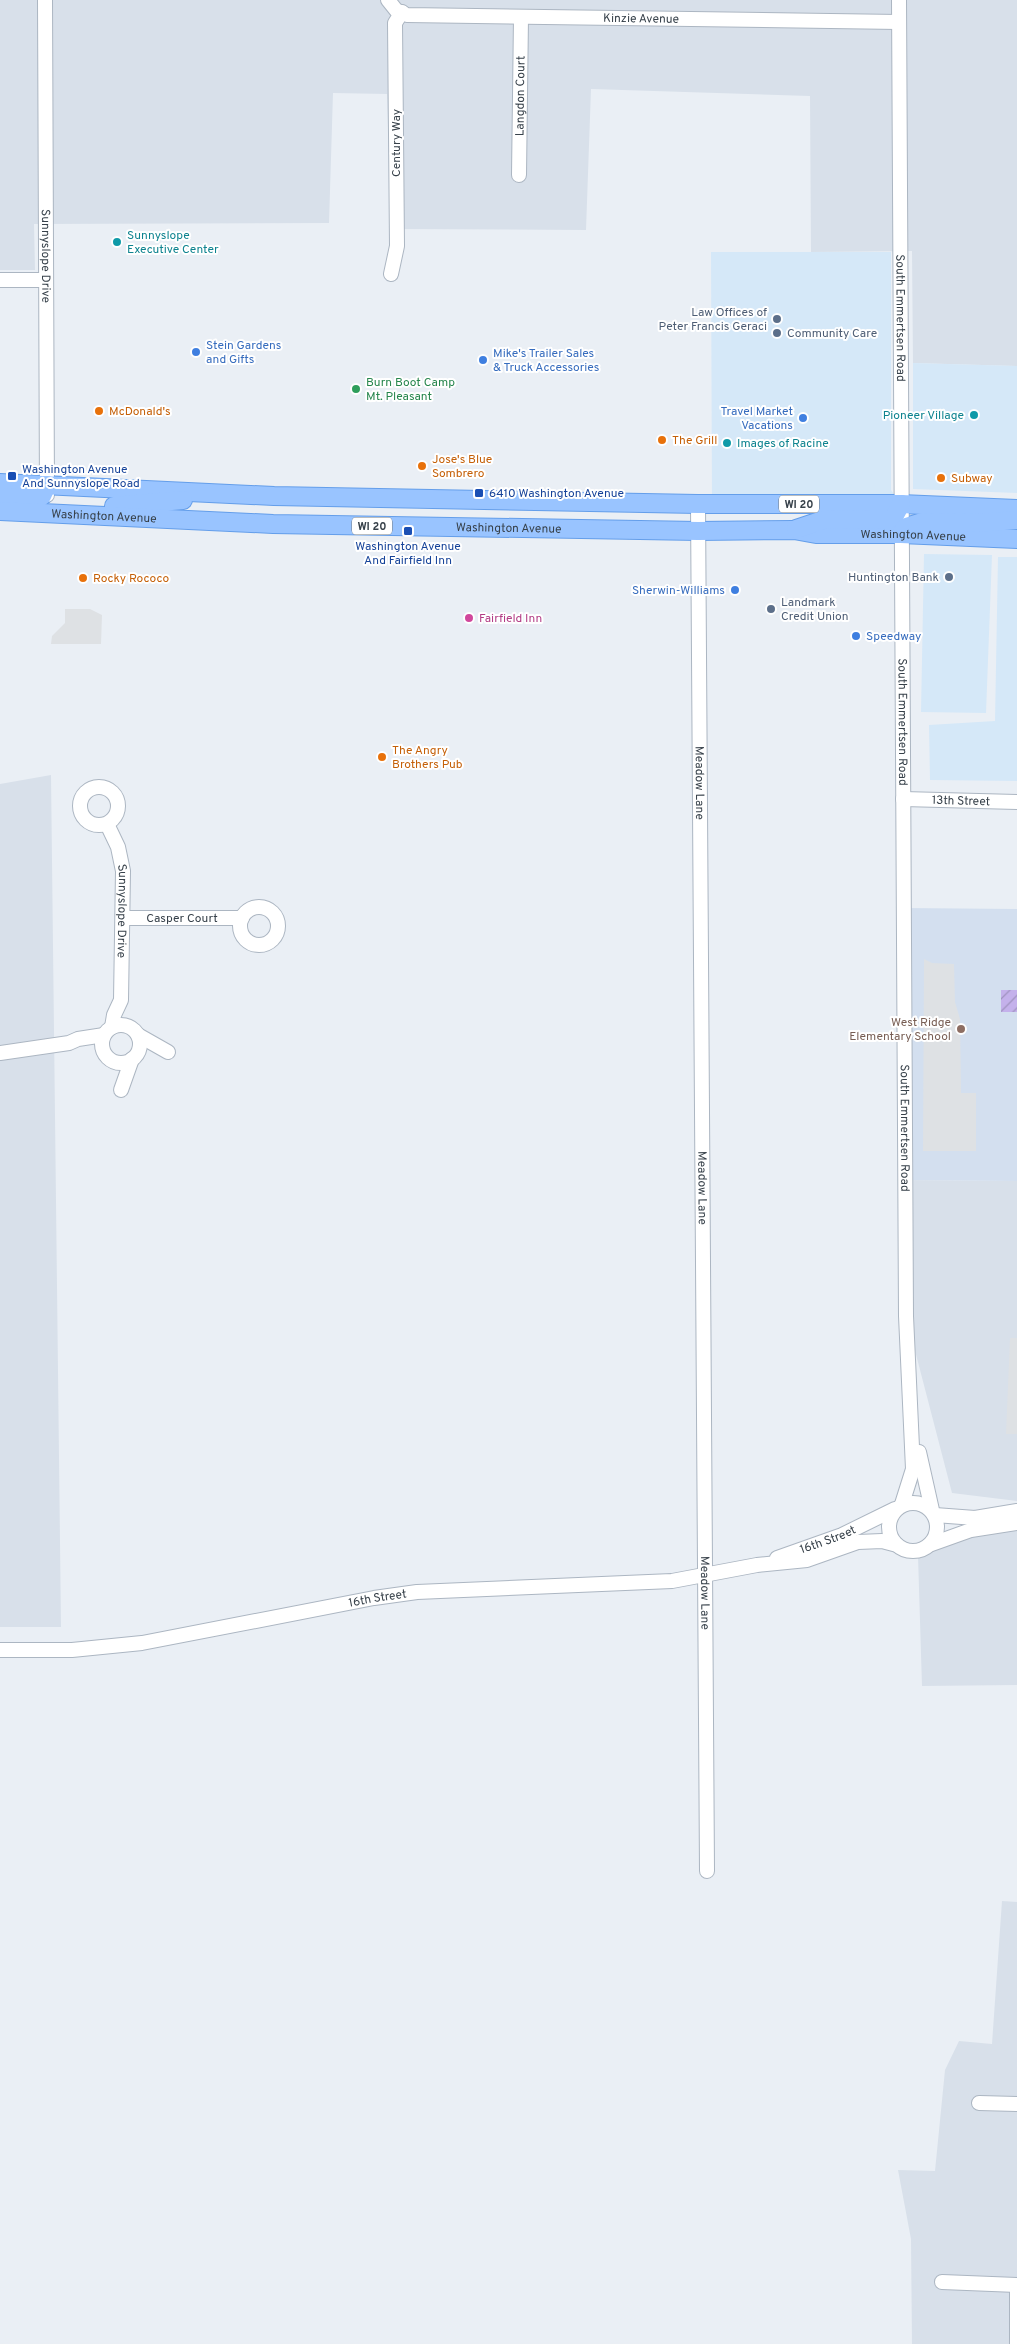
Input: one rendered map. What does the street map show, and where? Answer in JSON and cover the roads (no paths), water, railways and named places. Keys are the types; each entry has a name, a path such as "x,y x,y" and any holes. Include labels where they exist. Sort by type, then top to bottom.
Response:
{"main road":[{"name":"WI 20","path":"0,483 231,494 698,504 901,504 1017,510"},
{"path":"0,497 39,498 42,496 47,485"},
{"path":"47,513 76,502 131,506 231,494"},
{"path":"794,530 823,520 889,519 894,516 901,504"},
{"name":"Washington Avenue","path":"0,511 273,524 698,531 794,530 816,534 901,534 1017,539"},
{"path":"901,534 906,527 922,522 977,524 1017,520"}],"street":[{"name":"Sunnyslope Drive","path":"45,0 47,513"},
{"path":"388,0 396,10 402,12"},
{"name":"South Emmertsen Road","path":"899,0 906,1306 912,1469 899,1507"},
{"name":"Kinzie Avenue","path":"402,12 407,15 899,22"},
{"name":"Century Way","path":"391,274 397,246 395,23 402,12"},
{"name":"Langdon Court","path":"519,175 521,17"},
{"path":"0,280 46,280"},
{"name":"Meadow Lane","path":"698,504 706,1871"},
{"name":"13th Street","path":"903,799 1017,802"},
{"name":"Sunnyslope Drive","path":"107,824 118,847 123,871 121,1000 108,1031"},
{"name":"Casper Court","path":"123,918 242,918"},
{"name":"Sunnyslope Drive","path":"121,1000 127,1010 134,1031"},
{"path":"0,1052 69,1043 123,1025 168,1052 135,1056 127,1062 69,1043"},
{"path":"108,1031 102,1047 109,1057 121,1090 140,1048 134,1031"},
{"name":"South Emmertsen Road","path":"910,1415 933,1513"},
{"path":"897,1545 889,1531 891,1515 899,1507 918,1502 933,1513 975,1518 1017,1511"},
{"name":"16th Street","path":"757,1565 842,1535 899,1507"},
{"path":"929,1545 937,1534 938,1525 933,1513"},
{"name":"16th Street","path":"0,1650 72,1650 142,1643 374,1598 417,1592 620,1584 705,1576 757,1565 807,1560 858,1542 882,1541 912,1551 920,1550 971,1530 1017,1523"},
{"path":"979,2103 1017,2104"},
{"path":"942,2282 1017,2286 1017,2344"}],"place":[{"name":"Sunnyslope Executive Center","path":"117,242"},
{"name":"Law Offices of Peter Francis Geraci","path":"777,319"},
{"name":"Community Care","path":"777,333"},
{"name":"Stein Gardens and Gifts","path":"196,352"},
{"name":"Mike's Trailer Sales & Truck Accessories","path":"483,360"},
{"name":"Burn Boot Camp Mt. Pleasant","path":"356,389"},
{"name":"McDonald's","path":"99,411"},
{"name":"Pioneer Village","path":"974,415"},
{"name":"Travel Market Vacations","path":"803,418"},
{"name":"The Grill","path":"662,440"},
{"name":"Images of Racine","path":"727,443"},
{"name":"Jose's Blue Sombrero","path":"422,466"},
{"name":"Washington Avenue And Sunnyslope Road","path":"12,476"},
{"name":"Subway","path":"941,478"},
{"name":"6410 Washington Avenue","path":"479,493"},
{"name":"Washington Avenue And Fairfield Inn","path":"408,531"},
{"name":"Huntington Bank","path":"949,577"},
{"name":"Rocky Rococo","path":"83,578"},
{"name":"Sherwin-Williams","path":"735,590"},
{"name":"Landmark Credit Union","path":"771,609"},
{"name":"Fairfield Inn","path":"469,618"},
{"name":"Speedway","path":"856,636"},
{"name":"The Angry Brothers Pub","path":"382,757"},
{"name":"West Ridge Elementary School","path":"961,1029"}]}
